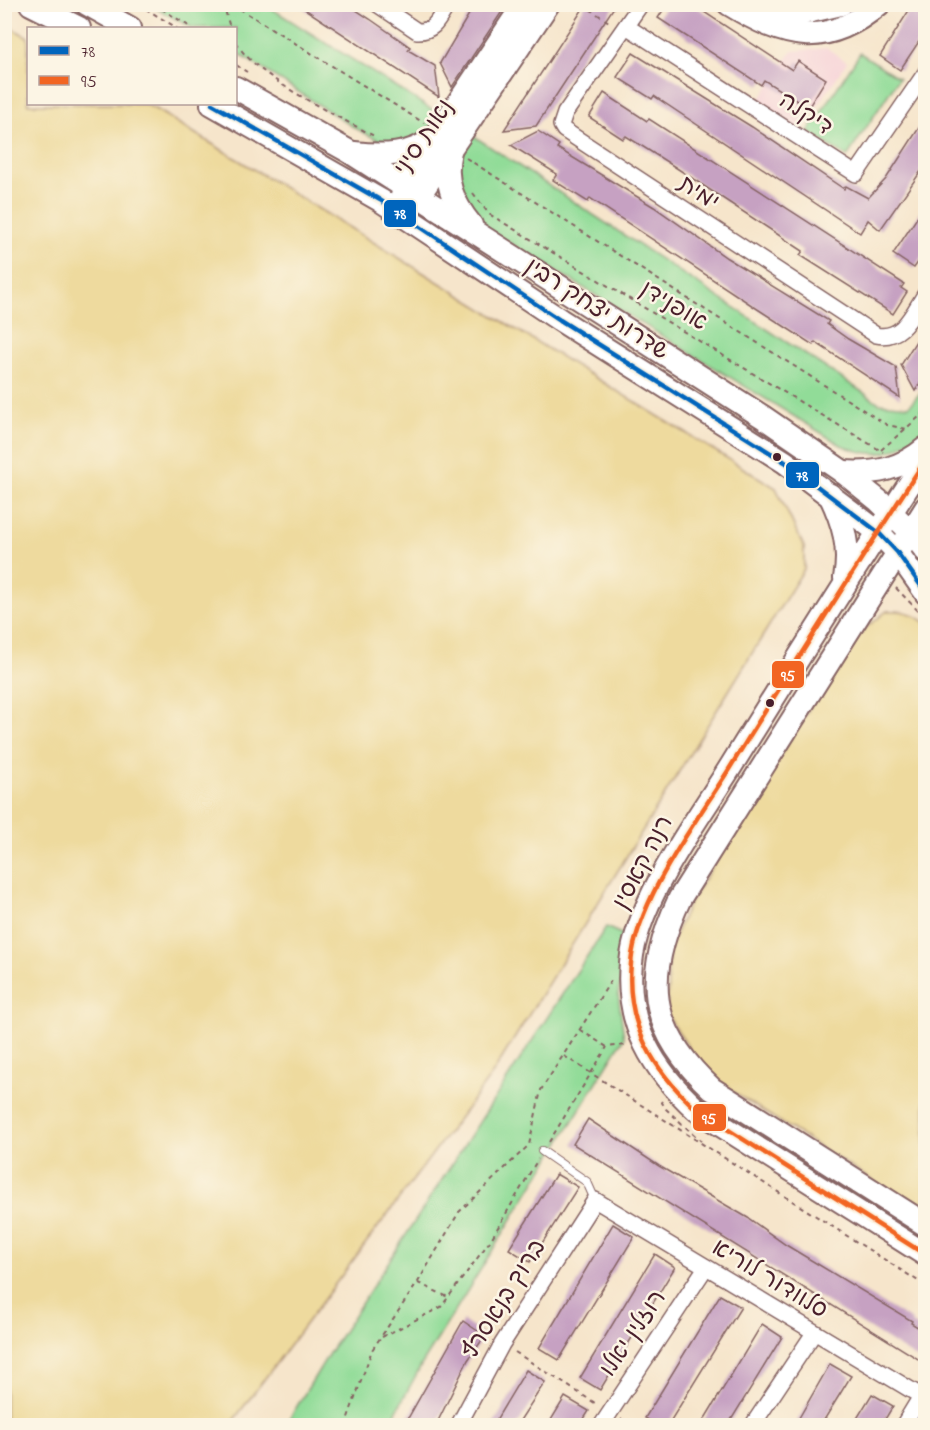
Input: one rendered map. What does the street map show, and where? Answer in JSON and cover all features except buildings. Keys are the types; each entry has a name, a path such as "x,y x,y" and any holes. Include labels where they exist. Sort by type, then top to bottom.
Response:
{"street":[{"path":"32,4 77,27"},
{"path":"87,4 128,27"},
{"path":"378,4 417,31 424,31 433,29 448,4"},
{"name":"נאות סיני","path":"450,146 524,4"},
{"name":"נאות סיני","path":"399,213 411,192 450,146 548,4"},
{"name":"ימית","path":"641,4 565,113 561,125 569,136 876,335 885,337 902,330 926,293"},
{"path":"729,4 757,21 800,35 817,35 845,27 879,4"},
{"path":"744,4 794,15 841,4"},
{"name":"דיקלה","path":"624,28 856,174 926,72"},
{"name":"שדרות יצחק רבין","path":"237,89 350,152 763,417 843,472 890,512 911,532 926,551"},
{"name":"שדרות יצחק רבין","path":"214,105 399,213 830,493 878,532 897,552 926,593"},
{"path":"350,152 390,155 422,145 450,146 447,170 453,199 460,212 482,238"},
{"path":"843,472 873,473 889,469 903,464 926,448"},
{"name":"רנה קאסין","path":"926,459 843,585 657,886 633,948 630,993 636,1026 650,1057 671,1087 697,1110 926,1255"},
{"path":"830,493 841,517 847,549 843,585"},
{"name":"רנה קאסין","path":"926,508 680,898 658,954 656,992 661,1018 673,1044 691,1070 712,1089 926,1225"},
{"name":"סלוודור לוריא","path":"595,1200 923,1398"},
{"name":"ברוך בנאסרף","path":"458,1425 502,1344 595,1200"},
{"name":"רוזלין יאלו","path":"601,1425 706,1268"},
{"path":"752,1425 814,1334"},
{"path":"903,1425 923,1398"}],"lane":[{"path":"542,1151 587,1182 595,1200"}],"path":[{"path":"138,4 175,27"},
{"path":"154,4 190,27"},
{"path":"221,4 230,27"},
{"path":"232,4 887,425 907,429 926,411"},
{"path":"582,4 624,28"},
{"path":"237,44 276,80 382,141"},
{"name":"אופנידן","path":"468,187 489,214 881,450 907,429"},
{"path":"345,1425 372,1350 418,1282 459,1212 529,1145 541,1090 617,971"},
{"path":"579,1029 607,1047 632,1045"},
{"path":"380,1338 441,1307 490,1241 542,1151 593,1074 607,1047"},
{"path":"564,1056 926,1286"},
{"path":"418,1282 448,1297"},
{"path":"502,1344 631,1425"}],"shaded area":[{"path":"827,48 847,62 801,131 758,102 792,51"}],"green space":[{"path":"149,5 266,5 442,116 416,140 388,145 355,128 237,53 237,27 191,27"},
{"path":"860,53 899,78 847,157 808,132"},
{"path":"469,133 879,403 909,406 925,387 925,428 905,444 886,452 866,453 841,445 484,227 471,215 452,168"},
{"path":"606,927 632,939 618,993 624,1038 422,1364 389,1425 285,1426 328,1355"}],"sand":[{"path":"4,24 27,36 27,105 147,105 155,109 776,488 804,547 804,569 493,1073 230,1425 5,1425"},
{"path":"887,611 908,613 926,623 925,1214 722,1085 700,1065 667,1015 669,948 689,904 852,639"}],"transit line":[{"name":"78","path":"214,105 380,200 560,320 785,462 878,532 897,552 926,593"},
{"name":"95","path":"926,459 670,861 644,913 631,963 630,985 638,1026 645,1044 667,1079 697,1110 926,1255"}]}
